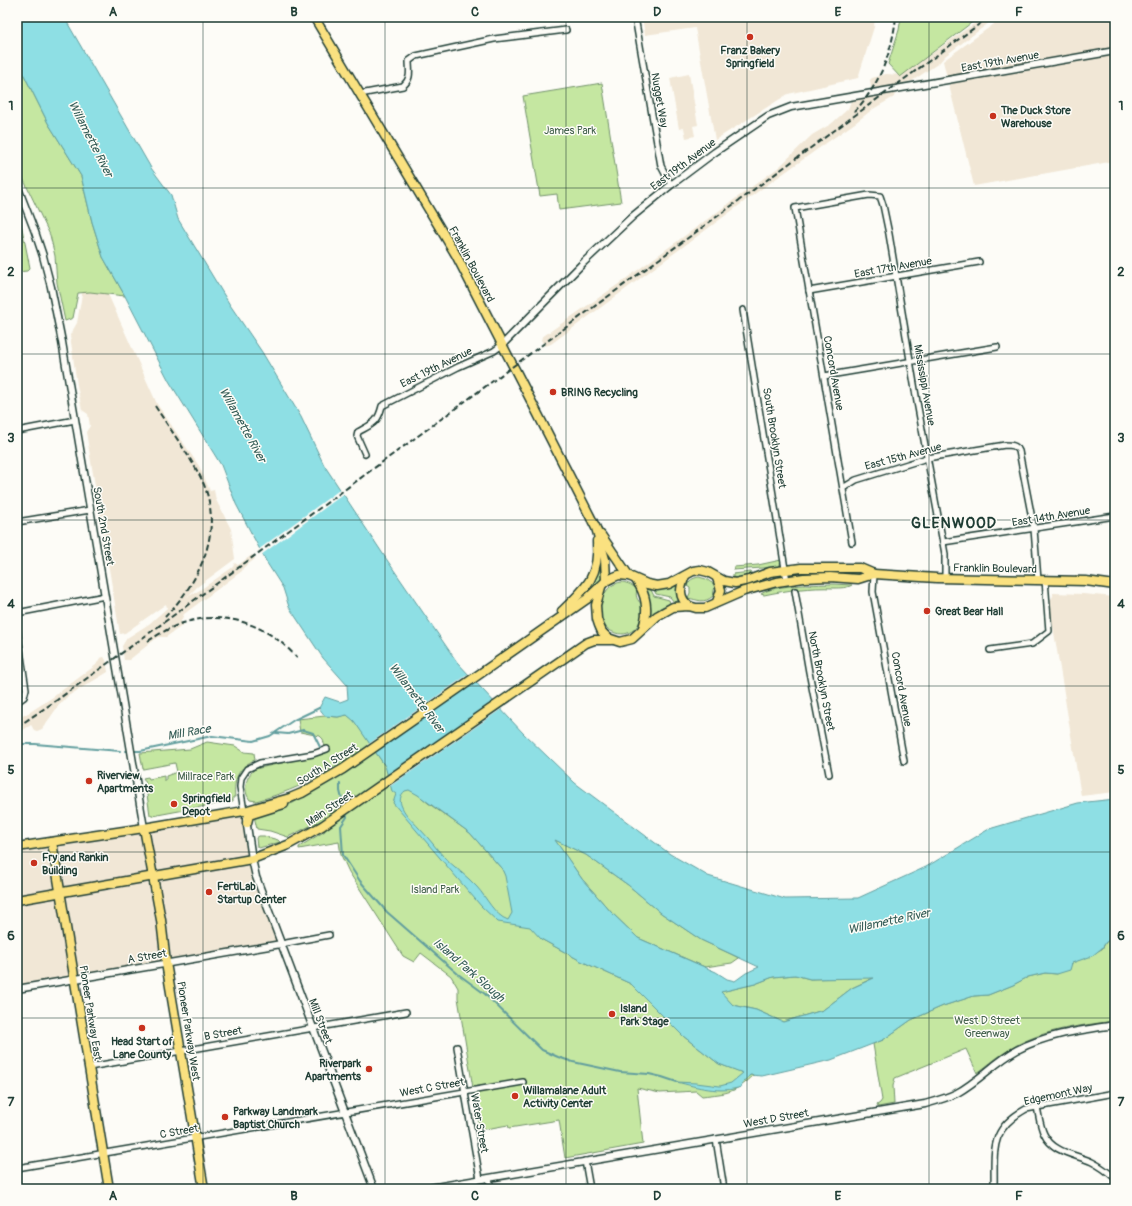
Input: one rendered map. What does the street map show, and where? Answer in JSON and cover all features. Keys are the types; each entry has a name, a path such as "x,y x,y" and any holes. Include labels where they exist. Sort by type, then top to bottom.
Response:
{"main road":[{"name":"Franklin Boulevard","path":"314,17 456,256 596,528 643,591 647,603 643,630"},
{"name":"Franklin Boulevard","path":"596,528 605,558 604,584 596,605 597,619 602,632 611,640 620,642 628,641 635,637 665,610 678,606 705,608 744,591 788,580 818,578 858,579 874,574"},
{"path":"543,629 581,593 592,577 597,561 596,528"},
{"name":"Franklin Boulevard","path":"604,584 614,577 619,576 633,578 647,584 662,586 674,582 693,571 700,570 708,572 717,578 728,582 740,582 770,572 786,570 860,568 874,574 945,578 1086,581 1115,585"},
{"path":"685,576 681,586 681,594 683,600 689,606"},
{"path":"717,578 721,590 717,602"},
{"name":"South A Street","path":"17,848 244,811 290,798 317,785 343,769 587,599 604,584"},
{"name":"Main Street","path":"17,900 252,859 288,845 322,826 586,644 593,640 611,640"},
{"path":"247,823 249,815 276,808 288,803 305,794 317,785"},
{"name":"South 2nd Street","path":"144,828 152,876"},
{"name":"Pioneer Parkway East","path":"52,842 109,1189"},
{"name":"Pioneer Parkway West","path":"152,876 161,920 166,963 204,1189"}],"street":[{"name":"Nugget Way","path":"635,17 661,166 671,185"},
{"path":"360,94 403,86 409,79 409,60 416,56 494,39 566,30"},
{"name":"East 19th Avenue","path":"365,454 357,436 358,432 375,422 380,416 382,406 444,374 494,351 502,345 584,262 633,216 715,152 768,116 791,107 1115,51"},
{"name":"South 2nd Street","path":"17,185 35,232 51,287 144,828"},
{"name":"Mississippi Avenue","path":"795,208 869,195 880,196 883,205 943,542 945,554 945,578"},
{"name":"Concord Avenue","path":"795,208 852,542"},
{"name":"East 17th Avenue","path":"809,291 979,262"},
{"name":"South Brooklyn Street","path":"743,310 788,580"},
{"path":"824,376 997,346"},
{"path":"17,431 75,420"},
{"name":"East 15th Avenue","path":"843,488 856,480 927,458 1004,445 1012,445 1017,447 1019,451 1034,529"},
{"path":"17,522 90,510"},
{"name":"East 14th Avenue","path":"943,542 1115,516"},
{"path":"990,650 1032,644 1049,631 1034,529"},
{"name":"Concord Avenue","path":"874,574 873,592 904,760"},
{"name":"North Brooklyn Street","path":"795,591 829,774"},
{"path":"17,613 105,596"},
{"path":"17,630 26,689 24,697 17,702"},
{"path":"244,811 240,787 241,778 247,769 260,763 313,754 327,749"},
{"name":"Mill Street","path":"244,811 252,859 259,883 374,1189"},
{"path":"281,944 328,935"},
{"name":"A Street","path":"17,989 281,944"},
{"name":"B Street","path":"89,1067 406,1012"},
{"name":"West D Street","path":"424,1189 925,1104 940,1100 962,1090 999,1062 1017,1050 1033,1042 1073,1031 1115,1025"},
{"name":"Water Street","path":"457,1047 480,1179"},
{"name":"West C Street","path":"345,1113 523,1082"},
{"name":"Edgemont Way","path":"994,1189 995,1146 1004,1125 1015,1116 1026,1109 1115,1093"},
{"path":"1037,1107 1044,1136 1052,1145 1060,1150 1091,1162 1104,1169 1115,1178"},
{"name":"C Street","path":"17,1168 345,1113"},
{"path":"716,1139 724,1189"},
{"path":"586,1161 590,1189"},
{"path":"489,1178 491,1189"},
{"path":"17,1184 18,1189"}],"shaded area":[{"path":"642,17 875,17 874,27 858,78 788,94 715,140 695,28 645,35"},
{"path":"983,17 1115,17 1115,161 974,186 943,61 994,24 994,19 945,56 939,63 912,81 887,87 871,88 870,80 872,78 886,74 902,75"},
{"path":"689,74 698,125 693,126 695,136 686,138 684,128 679,129 670,78"},
{"path":"895,93 894,97 873,109 551,344 545,346 541,340 542,337 620,283 779,167 812,135 831,124 848,109 851,101"},
{"path":"84,283 103,283 157,404 199,466 210,491 214,490 216,500 231,529 235,559 197,587 187,597 200,590 233,567 235,563 238,565 252,555 255,559 243,568 242,571 184,614 181,621 182,626 166,637 158,637 129,660 124,660 122,646 127,638 149,624 167,608 166,604 125,633 120,634 86,432 90,426 88,414 82,410 70,335 77,323"},
{"path":"1053,593 1115,597 1115,792 1081,796 1049,602 1053,596"},
{"path":"104,657 108,672 68,696 59,705 42,729 37,731 34,730 31,725 17,734 17,718 27,714 53,697 96,665 100,658"},
{"path":"244,811 252,859 281,944 17,989 17,849"}],"green space":[{"path":"901,17 979,17 900,77 888,64 899,30"},
{"path":"17,61 48,123 81,176 92,222 103,257 125,296 90,292 78,293 73,318 65,321 57,283 55,256 50,235 17,166"},
{"name":"James Park","path":"602,83 621,202 559,210 557,194 540,196 523,96"},
{"path":"17,214 21,223 30,268 27,271 17,272"},
{"path":"781,560 780,565 777,567 733,570 734,567 758,565"},
{"path":"599,567 602,568 602,578 585,595 583,593"},
{"path":"751,572 752,574 740,578 733,578 733,574"},
{"path":"795,572 864,572 864,574 796,576"},
{"path":"699,577 706,579 715,585 713,596 704,601 688,598 690,588 687,586 689,582"},
{"path":"622,582 630,584 637,590 637,598 642,604 640,619 635,629 626,633 617,634 602,622 600,611 606,591 611,586"},
{"path":"832,584 852,585 843,588 808,588 764,595 761,594 775,588"},
{"path":"677,586 679,600 674,602 670,597 656,594 654,590 666,589"},
{"path":"647,589 651,590 654,596 669,600 670,603 660,608 651,616 649,615"},
{"name":"Island Park","path":"347,715 354,720 385,766 428,803 470,833 502,869 541,939 581,961 631,984 683,1036 719,1064 754,1075 741,1086 730,1092 702,1096 696,1091 660,1093 637,1088 643,1144 565,1158 559,1120 509,1128 508,1125 480,1130 458,998 458,988 451,976 421,953 414,962 403,956 349,872 341,855 339,842 299,849 299,847 325,831 320,821 288,837 270,831 257,829 254,816 293,803 345,771 339,764 299,786 256,801 250,800 246,792 246,783 249,775 255,769 326,753 323,739 320,736 300,732 298,719 325,716 338,717"},
{"name":"Millrace Park","path":"207,742 235,746 244,752 254,753 255,760 245,766 238,774 235,785 235,797 233,797 233,801 152,816 150,815 145,781 143,778 148,777 149,779 164,776 164,780 166,780 166,776 177,772 175,763 143,769 140,753 190,749"},
{"path":"259,836 278,840 280,842 259,848 257,847 256,838"},
{"path":"554,839 586,855 628,885 661,913 701,940 739,958 732,963 705,967 638,938 611,912 582,879"},
{"name":"West D Street Greenway","path":"1115,937 1115,1021 1071,1027 1043,1034 1017,1045 1000,1055 977,1073 966,1049 895,1078 893,1086 894,1104 878,1107 877,1105 882,1100 873,1044 883,1040 911,1020 943,1006 974,996 988,995 1028,977 1045,973 1057,974 1072,963 1102,949 1106,942"},
{"path":"795,975 810,979 875,977 852,988 823,1010 783,1022 756,1010 733,1005 720,992 755,984 773,977"}],"water":[{"name":"Willamette River","path":"17,17 64,17 151,168 171,195 178,219 230,305 262,352 301,417 324,465 387,560 457,662 523,733 575,783 670,854 708,876 785,899 858,898 926,867 989,829 1078,803 1115,799 1115,937 1106,942 1102,948 1092,956 1072,963 1070,970 1057,974 1045,973 1028,977 988,995 974,996 943,1006 911,1020 883,1040 831,1060 762,1076 750,1075 741,1087 733,1089 709,1089 677,1082 720,1086 731,1083 743,1073 719,1064 683,1036 631,984 581,961 541,939 530,927 498,922 481,906 393,803 396,794 392,791 385,766 354,721 347,715 338,717 325,716 319,708 325,697 340,702 348,699 347,685 323,658 289,607 283,588 267,563 236,504 221,465 169,381 103,257 92,222 81,176 48,123 17,61","holes":["409,790 470,833 502,869 505,876 512,913 508,920 503,918 477,887 443,856 406,813 400,803 400,798 405,791","555,840 586,855 628,885 661,913 701,940 759,967 746,973 735,981 727,979 716,972 638,938 611,912 582,879","795,975 810,979 874,978 852,988 823,1010 783,1022 756,1010 733,1005 721,992 755,984 773,977"]}],"pier":[{"path":"342,488 345,493 261,555 258,550"},
{"path":"470,673 477,680 373,753 367,745"},
{"path":"495,700 503,708 389,787 385,776"}],"waterway":[{"name":"Mill Race","path":"126,751 140,751 212,736 253,741 270,736 294,720 319,708"},
{"name":"Island Park Slough","path":"276,733 288,734 303,730 310,732 313,733 320,747"},
{"name":"Mill Race","path":"17,744 35,744 120,751"},
{"name":"Island Park Slough","path":"340,783 340,791 344,807"},
{"name":"Island Park Slough","path":"346,813 347,817 341,826 343,855 360,881 387,912 458,974 485,994 542,1050 573,1062 620,1072 649,1074 677,1082"}],"railway":[{"path":"854,112 871,91 883,68 888,56 896,17"},
{"path":"17,727 133,645 989,17"},
{"path":"155,406 200,476 207,495 211,514 210,533 206,551 199,569 190,586 165,617"},
{"path":"148,641 183,623 199,619 230,619 260,629 286,646 297,658"}],"place":[{"name":"Franz Bakery Springfield","path":"750,37"},
{"name":"The Duck Store Warehouse","path":"993,116"},
{"name":"BRING Recycling","path":"553,392"},
{"name":"Great Bear Hall","path":"927,611"},
{"name":"Riverview Apartments","path":"89,781"},
{"name":"Springfield Depot","path":"174,804"},
{"name":"Fry and Rankin Building","path":"34,863"},
{"name":"FertiLab Startup Center","path":"209,892"},
{"name":"Island Park Stage","path":"612,1014"},
{"name":"Head Start of Lane County","path":"142,1028"},
{"name":"Riverpark Apartments","path":"369,1069"},
{"name":"Willamalane Adult Activity Center","path":"515,1096"},
{"name":"Parkway Landmark Baptist Church","path":"225,1117"}],"district":[{"name":"GLENWOOD","path":"954,523"}]}
